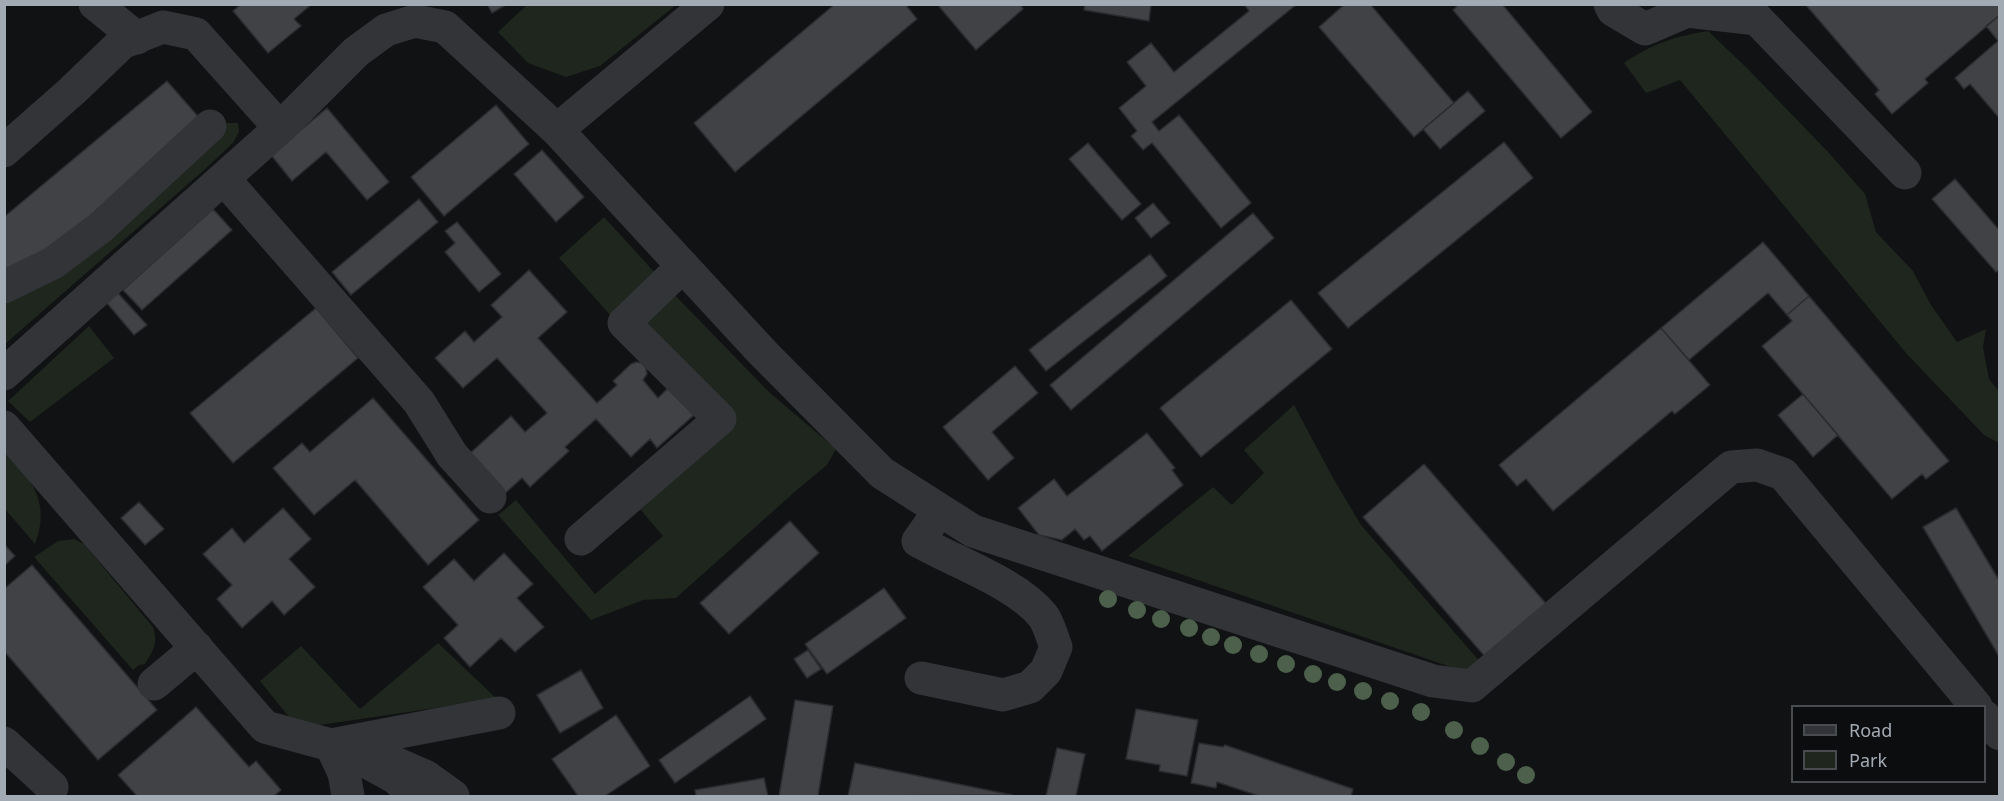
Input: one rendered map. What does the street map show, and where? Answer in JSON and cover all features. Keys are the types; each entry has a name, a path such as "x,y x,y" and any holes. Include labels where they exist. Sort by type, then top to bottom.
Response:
{"street":[{"path":"557,130 708,4"},
{"path":"1610,4 1613,10 1645,29 1687,11 1757,19 1905,173"},
{"path":"100,7 137,38"},
{"path":"4,374 280,128 356,52 386,30 415,13 445,27 458,37 557,130 763,353 882,472 973,531 1433,681 1472,686 1731,467 1756,465 1783,474 1975,705"},
{"path":"4,151 122,43 163,27 195,34 280,128"},
{"path":"4,287 53,263 101,227 210,126"},
{"path":"224,179 419,402 452,455 490,496"},
{"path":"582,539 720,419 624,323 683,266"},
{"path":"4,426 266,727 331,746 365,761 396,778 415,796"},
{"path":"921,678 1003,695 1030,687 1046,671 1056,646 1044,617 1014,590 918,540 940,510"},
{"path":"154,684 197,648"},
{"path":"331,746 499,713"},
{"path":"1986,718 2000,734"},
{"path":"4,743 52,787"},
{"path":"331,746 344,773 348,796"},
{"path":"365,761 386,759 426,776 453,796"}],"green space":[{"path":"528,4 676,5 600,66 566,77 528,63 498,32"},
{"path":"1708,31 1830,154 1865,194 1876,232 1913,271 1931,305 1957,342 1986,329 1983,347 1989,379 1999,391 1999,443 1984,435 1906,353 1680,80 1646,93 1624,63 1664,42"},
{"path":"226,123 238,123 239,132 233,143 5,344 5,299 61,267"},
{"path":"604,217 657,275 612,317 559,258"},
{"path":"669,289 769,392 836,449 827,465 676,598 643,600 591,620 498,515 516,500 595,594 663,536 639,508 733,419 640,319"},
{"path":"89,326 114,358 30,422 8,401"},
{"path":"1294,405 1361,525 1482,664 1474,675 1128,556 1213,487 1232,505 1264,473 1244,450"},
{"path":"4,450 23,471 36,492 40,504 41,516 35,544 5,509"},
{"path":"74,539 84,544 153,627 154,646 145,664 133,670 34,557 58,541"},
{"path":"438,643 497,699 313,726 293,722 260,681 301,646 360,709"}],"building":[{"path":"241,4 312,4 294,19 301,26 268,53 233,11"},
{"path":"487,4 507,4 492,13"},
{"path":"835,4 905,4 917,19 735,172 694,123"},
{"path":"937,4 1020,4 1023,9 976,50"},
{"path":"1085,4 1151,4 1149,21 1084,10"},
{"path":"1244,4 1297,4 1152,122 1159,131 1179,115 1251,203 1221,228 1152,143 1143,150 1131,136 1137,131 1119,108 1146,86 1127,62 1151,43 1174,72 1249,11"},
{"path":"1345,4 1370,4 1454,103 1414,137 1319,27"},
{"path":"1459,4 1502,4 1592,112 1561,138 1453,10"},
{"path":"1805,4 2000,4 2000,15 1925,79 1928,83 1892,114 1875,94 1879,90"},
{"path":"2000,15 2000,119 1970,84 1964,89 1955,78 1998,41 1986,26"},
{"path":"167,81 203,122 40,259 4,275 4,217"},
{"path":"1468,91 1485,111 1440,149 1423,129"},
{"path":"496,105 529,144 444,216 411,177"},
{"path":"327,108 389,182 367,200 326,152 292,181 271,155"},
{"path":"1504,142 1533,178 1348,328 1318,293"},
{"path":"1088,143 1141,204 1122,220 1069,159"},
{"path":"542,150 584,197 556,222 514,174"},
{"path":"1955,179 2000,231 2000,269 1996,272 1932,199"},
{"path":"419,199 438,222 351,295 332,272"},
{"path":"1153,203 1170,223 1151,238 1135,218"},
{"path":"213,209 232,230 142,310 123,290"},
{"path":"1253,213 1274,238 1071,410 1050,385"},
{"path":"457,222 501,274 479,292 445,252 455,243 445,231"},
{"path":"1763,242 1809,296 1787,315 1768,293 1689,360 1661,328"},
{"path":"1150,254 1167,276 1046,371 1029,350"},
{"path":"529,270 567,312 538,338 597,403 617,385 613,381 636,362 642,363 646,368 647,374 643,380 658,398 669,387 694,415 657,448 650,439 631,457 596,419 565,447 569,451 530,487 522,478 503,495 467,456 511,416 525,432 547,413 497,358 463,388 435,358 465,331 474,342 502,317 491,305"},
{"path":"117,292 147,325 134,335 106,302"},
{"path":"1809,296 1949,461 1926,479 1922,474 1892,499 1762,346 1792,321 1787,315"},
{"path":"1291,300 1332,349 1201,457 1160,408"},
{"path":"316,308 358,358 233,463 190,413"},
{"path":"1661,328 1710,385 1675,414 1672,411 1553,511 1526,479 1517,486 1499,465"},
{"path":"1015,366 1038,393 992,432 1014,458 988,480 943,427"},
{"path":"1803,394 1838,435 1813,457 1778,415"},
{"path":"373,398 479,520 428,565 355,480 314,515 273,468 302,443 310,452"},
{"path":"1147,433 1175,468 1172,470 1183,485 1102,551 1090,536 1084,540 1075,529 1062,540 1039,535 1018,508 1054,479 1067,496"},
{"path":"1424,464 1549,607 1488,660 1363,517"},
{"path":"139,502 164,529 145,545 121,518"},
{"path":"283,508 311,539 289,559 315,587 284,615 272,601 242,628 217,599 232,585 203,554 232,528 244,543"},
{"path":"1956,508 2000,582 2000,658 1923,527"},
{"path":"790,521 819,553 729,634 700,603"},
{"path":"4,544 15,556 4,566"},
{"path":"504,553 533,584 517,598 544,627 515,652 501,638 470,667 444,638 458,625 423,587 454,559 474,581"},
{"path":"32,565 157,710 98,760 4,651 4,589"},
{"path":"884,588 906,618 827,674 805,644"},
{"path":"808,650 821,669 807,678 794,659"},
{"path":"581,670 603,708 560,733 537,695"},
{"path":"750,696 766,719 675,783 659,760"},
{"path":"795,700 833,706 818,796 779,796"},
{"path":"196,707 249,767 256,761 281,790 274,796 137,796 118,775"},
{"path":"1136,709 1198,720 1187,776 1159,771 1160,765 1126,759"},
{"path":"616,715 650,766 605,796 578,796 552,759"},
{"path":"1199,743 1223,747 1225,745 1353,789 1351,796 1259,796 1217,782 1216,788 1191,783"},
{"path":"1057,748 1085,754 1076,796 1046,796"},
{"path":"855,763 1012,795 848,796"},
{"path":"764,778 768,796 696,796 695,790"}]}
